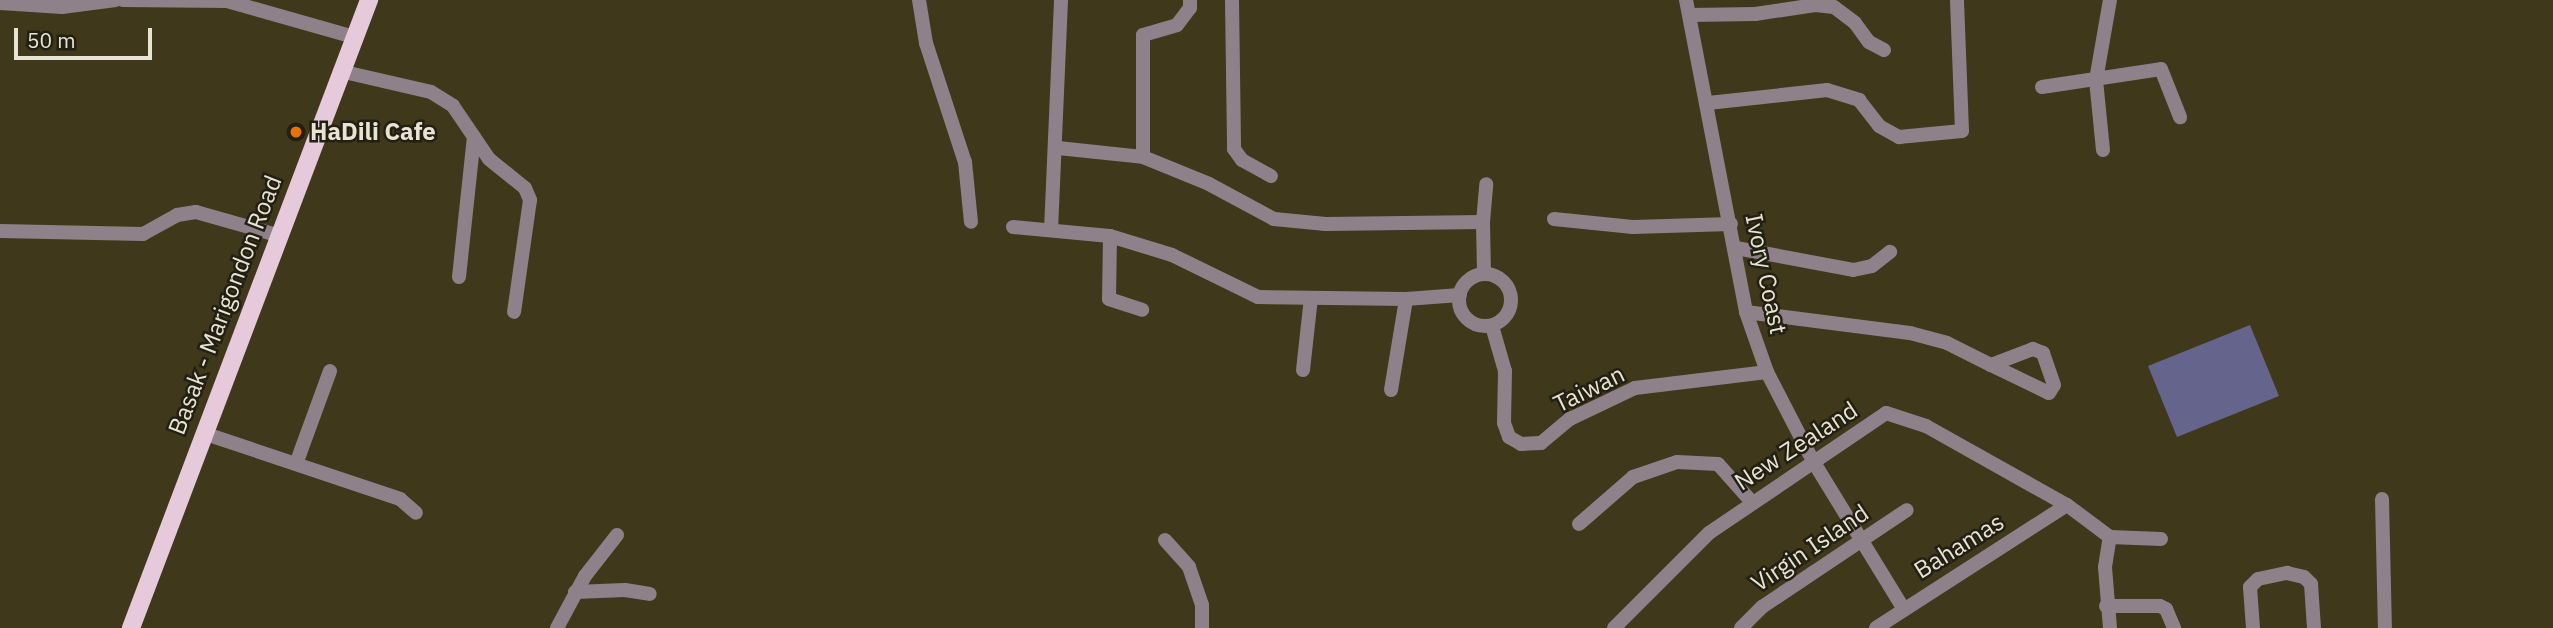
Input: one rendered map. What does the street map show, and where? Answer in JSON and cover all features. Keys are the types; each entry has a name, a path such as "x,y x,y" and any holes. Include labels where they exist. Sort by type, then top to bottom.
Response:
{"main road":[{"name":"Basak - Marigondon Road","path":"131,628 277,235 369,0"}],"street":[{"path":"0,3 62,7 116,0"},
{"path":"123,0 227,1 354,37"},
{"path":"919,0 926,43 965,162 971,222"},
{"path":"1051,229 1058,148 1061,0"},
{"path":"1143,157 1143,34 1177,25 1190,8 1189,0"},
{"path":"1232,0 1234,149 1242,160 1271,176"},
{"path":"1708,103 1827,90 1859,100 1879,126 1899,137 1962,131 1957,0"},
{"path":"2103,150 2096,80 2110,0"},
{"path":"1688,7 1755,14 1815,5 1834,8 1856,23 1869,42 1884,50"},
{"name":"Ivory Coast","path":"1688,7 1736,248 1746,312 1767,372 1813,461 1903,608"},
{"path":"2042,87 2161,69 2180,117"},
{"path":"340,72 430,92 453,106 489,159 525,188 530,200 514,312"},
{"path":"459,277 474,138"},
{"path":"1058,148 1143,157 1209,184 1274,219 1326,225 1483,222"},
{"path":"1484,274 1483,222 1486,184"},
{"path":"0,231 144,234 177,215 196,212 277,235"},
{"path":"1554,219 1633,227 1731,224"},
{"path":"1013,227 1110,236 1172,255 1258,297 1406,299 1460,295"},
{"path":"1110,236 1109,299 1142,310"},
{"path":"1736,248 1853,270 1872,266 1890,252"},
{"path":"1484,274 1501,279 1510,293 1506,317 1492,326 1467,319 1460,295 1468,280 1484,274"},
{"path":"1303,370 1311,298"},
{"path":"1391,390 1406,299"},
{"path":"1746,312 1910,333 1947,343 1991,365"},
{"name":"Taiwan","path":"1492,326 1505,371 1504,423 1509,437 1521,444 1541,443 1570,419 1635,388 1767,372"},
{"path":"296,464 330,371"},
{"name":"New Zealand","path":"1614,628 1709,533 1751,501 1886,413 1903,416 2067,505"},
{"path":"204,433 400,499 416,513"},
{"path":"1579,524 1633,477 1676,462 1718,464 1751,501"},
{"path":"2382,499 2385,628"},
{"path":"2067,505 2110,537 2161,539"},
{"name":"Bahamas","path":"1876,628 1903,608 2067,505"},
{"name":"Virgin Island","path":"1741,628 1762,607 1907,510"},
{"path":"556,628 575,592 617,535"},
{"path":"2110,537 2106,606 2110,628"},
{"path":"1165,540 1189,567 1202,606 1202,628"},
{"path":"2253,628 2250,587 2258,579 2287,573 2304,577 2311,584 2314,628"},
{"path":"575,592 625,590 650,594"},
{"path":"2106,606 2160,606 2166,609 2174,628"}],"building":[{"path":"2250,325 2279,396 2177,437 2148,366"}],"place":[{"name":"HaDili Cafe","path":"296,132"}]}
